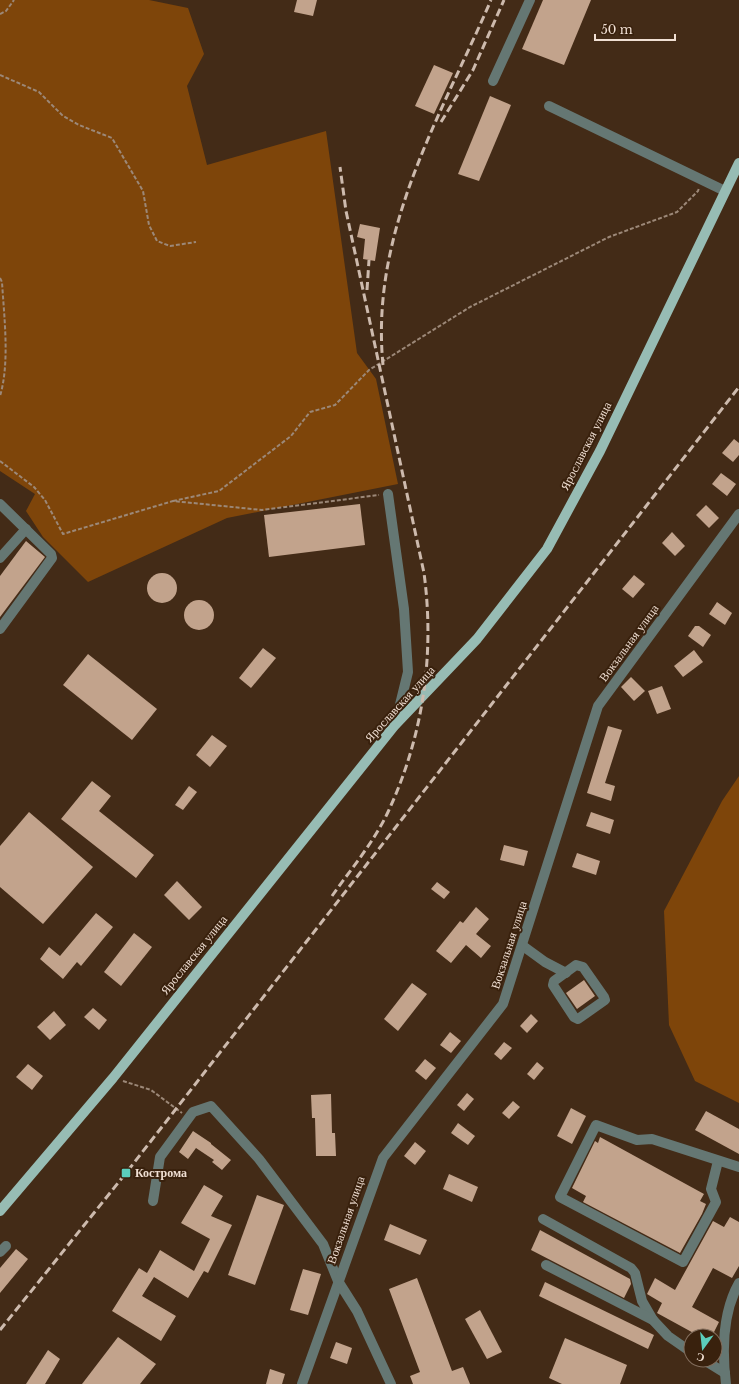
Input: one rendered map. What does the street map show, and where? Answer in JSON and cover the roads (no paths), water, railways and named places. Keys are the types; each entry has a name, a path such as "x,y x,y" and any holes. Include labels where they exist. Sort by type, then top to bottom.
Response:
{"main road":[{"name":"Ярославская улица","path":"0,1211 113,1078 395,725 477,639 547,549 600,451 739,163"}],"street":[{"path":"493,82 530,0"},
{"path":"549,106 725,191"},
{"path":"388,494 404,610 408,672 395,725"},
{"path":"0,504 26,529 52,558 0,629"},
{"name":"Вокзальная улица","path":"302,1384 383,1158 503,1004 523,946 598,706 739,514"},
{"path":"0,558 26,529"},
{"path":"523,946 545,962 566,973"},
{"path":"576,966 583,967 604,997 603,1003 582,1018 578,1019 574,1017 554,989 554,981 566,973 576,966"},
{"path":"153,1201 160,1156 193,1112 211,1106 259,1159 323,1244 338,1281 357,1311 391,1384"},
{"path":"718,1161 712,1189 716,1202 683,1262 560,1197 596,1124 637,1140 652,1139 694,1151 718,1161 739,1167"},
{"path":"544,1219 631,1268 635,1273 642,1301 653,1320 668,1336 683,1346"},
{"path":"546,1265 653,1320"},
{"path":"726,1384 724,1334 733,1294 739,1284"},
{"path":"717,1368 725,1373"}],"railway":[{"path":"383,365 382,316 387,268 398,222 413,176 431,132 491,0"},
{"path":"441,122 473,70 504,0"},
{"path":"332,896 376,834 388,812 400,784 418,725 427,665 428,634 424,573 346,211 340,167"},
{"path":"367,290 369,260"},
{"path":"0,1330 126,1173 739,387"}],"place":[{"name":"Кострома","path":"126,1173"}]}
